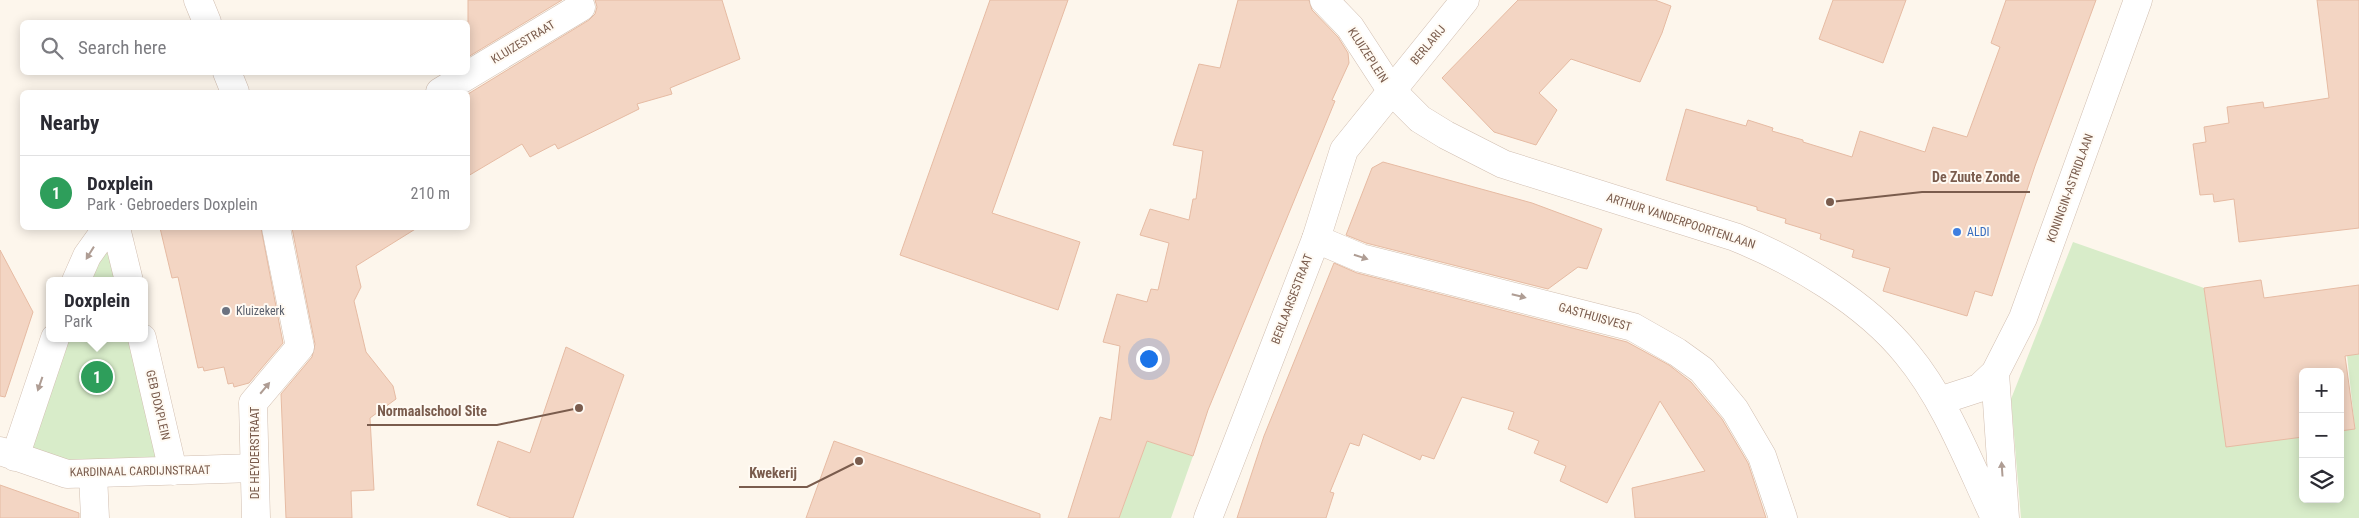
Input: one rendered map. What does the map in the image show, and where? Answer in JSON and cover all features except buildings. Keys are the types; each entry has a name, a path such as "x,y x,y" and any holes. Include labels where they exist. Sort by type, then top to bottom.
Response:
{"street":[{"path":"198,0 206,20"},
{"name":"KLUIZEPLEIN","path":"1324,0 1350,27 1391,90"},
{"name":"BERLARIJ","path":"1391,90 1465,0"},
{"name":"KONINGIN-ASTRIDLAAN","path":"1995,372 2023,318 2138,0"},
{"name":"KLUIZESTRAAT","path":"470,74 581,7"},
{"path":"228,75 234,90"},
{"name":"KLUIZESTRAAT","path":"443,90 468,75"},
{"name":"BERLAARSESTRAAT","path":"1208,518 1316,239 1344,150 1391,90"},
{"name":"ARTHUR VANDERPOORTENLAAN","path":"1391,90 1420,119 1503,164 1735,238 1766,250 1826,284 1863,311 1907,353 1939,401 1995,518"},
{"path":"78,277 88,256 106,230"},
{"path":"116,230 128,277"},
{"name":"DE HEYDERSTRAAT","path":"256,518 252,403 300,347 276,230"},
{"name":"GASTHUISVEST","path":"1316,239 1361,258 1633,327 1677,352 1702,370 1735,410 1762,456 1783,518"},
{"path":"8,454 53,342"},
{"name":"GEB DOXPLEIN","path":"143,342 173,471"},
{"path":"1939,401 1979,388 1995,372"},
{"path":"1995,372 2005,518"},
{"name":"KARDINAAL CARDIJNSTRAAT","path":"8,454 67,474 254,468"},
{"path":"92,474 95,518"}],"green space":[{"path":"106,230 108,230 127,277 78,277"},
{"path":"2073,242 2204,288 2226,446 2299,437 2299,503 2344,503 2344,430 2355,429 2347,355 2359,354 2359,518 2021,518 2011,399"},
{"path":"54,342 143,342 173,471 15,457"},
{"path":"1147,441 1193,456 1171,518 1119,518"}],"place":[{"name":"De Zuute Zonde","path":"1830,202"},
{"name":"ALDI","path":"1957,232"},
{"name":"Kluizekerk","path":"226,311"},
{"name":"Doxplein","path":"97,377"},
{"name":"Normaalschool Site","path":"579,408"},
{"name":"Kwekerij","path":"859,461"}]}
